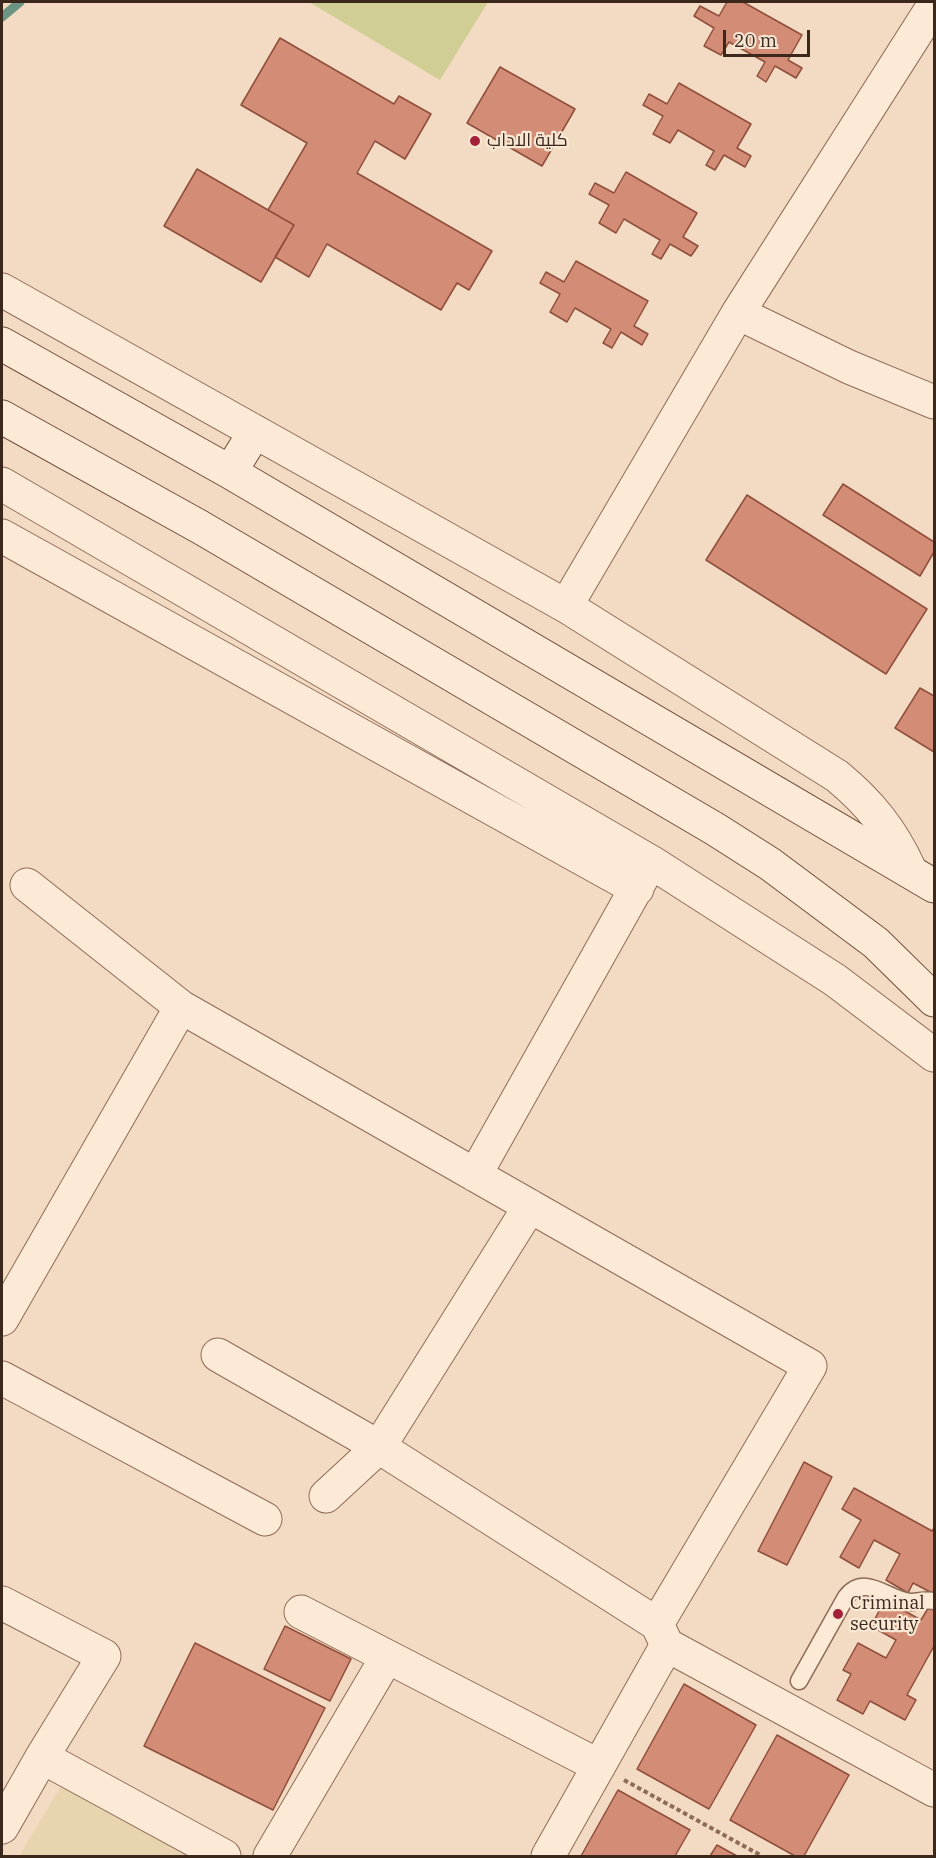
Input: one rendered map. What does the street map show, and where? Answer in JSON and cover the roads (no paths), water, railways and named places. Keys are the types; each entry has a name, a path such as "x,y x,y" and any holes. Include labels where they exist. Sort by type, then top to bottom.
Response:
{"street":[{"path":"566,606 738,313 934,5"},
{"path":"2,290 566,606 837,776 873,808 922,878"},
{"path":"738,313 849,367 934,402"},
{"path":"2,344 230,472 922,878"},
{"path":"2,417 200,526 724,835 770,864 876,943 934,1000"},
{"path":"230,472 255,432"},
{"path":"2,484 644,876"},
{"path":"2,536 644,876 834,980 934,1055"},
{"path":"475,1175 644,876"},
{"path":"27,885 181,1007 810,1366 662,1634 599,1766 548,1857"},
{"path":"2,1318 181,1007"},
{"path":"326,1496 379,1447 530,1206"},
{"path":"218,1355 379,1447 662,1634 934,1790"},
{"path":"2,1378 264,1519"},
{"path":"2,1603 104,1656 2,1827"},
{"path":"301,1612 599,1766"},
{"path":"270,1857 387,1657"},
{"path":"42,1757 224,1857"}],"lane":[{"path":"799,1681 846,1597 852,1591 864,1587 912,1602 924,1599 934,1601"}],"waterway":[{"path":"2,17 20,2"}],"place":[{"name":"كلية الاداب","path":"475,141"},
{"name":"Criminal security","path":"838,1614"}]}
